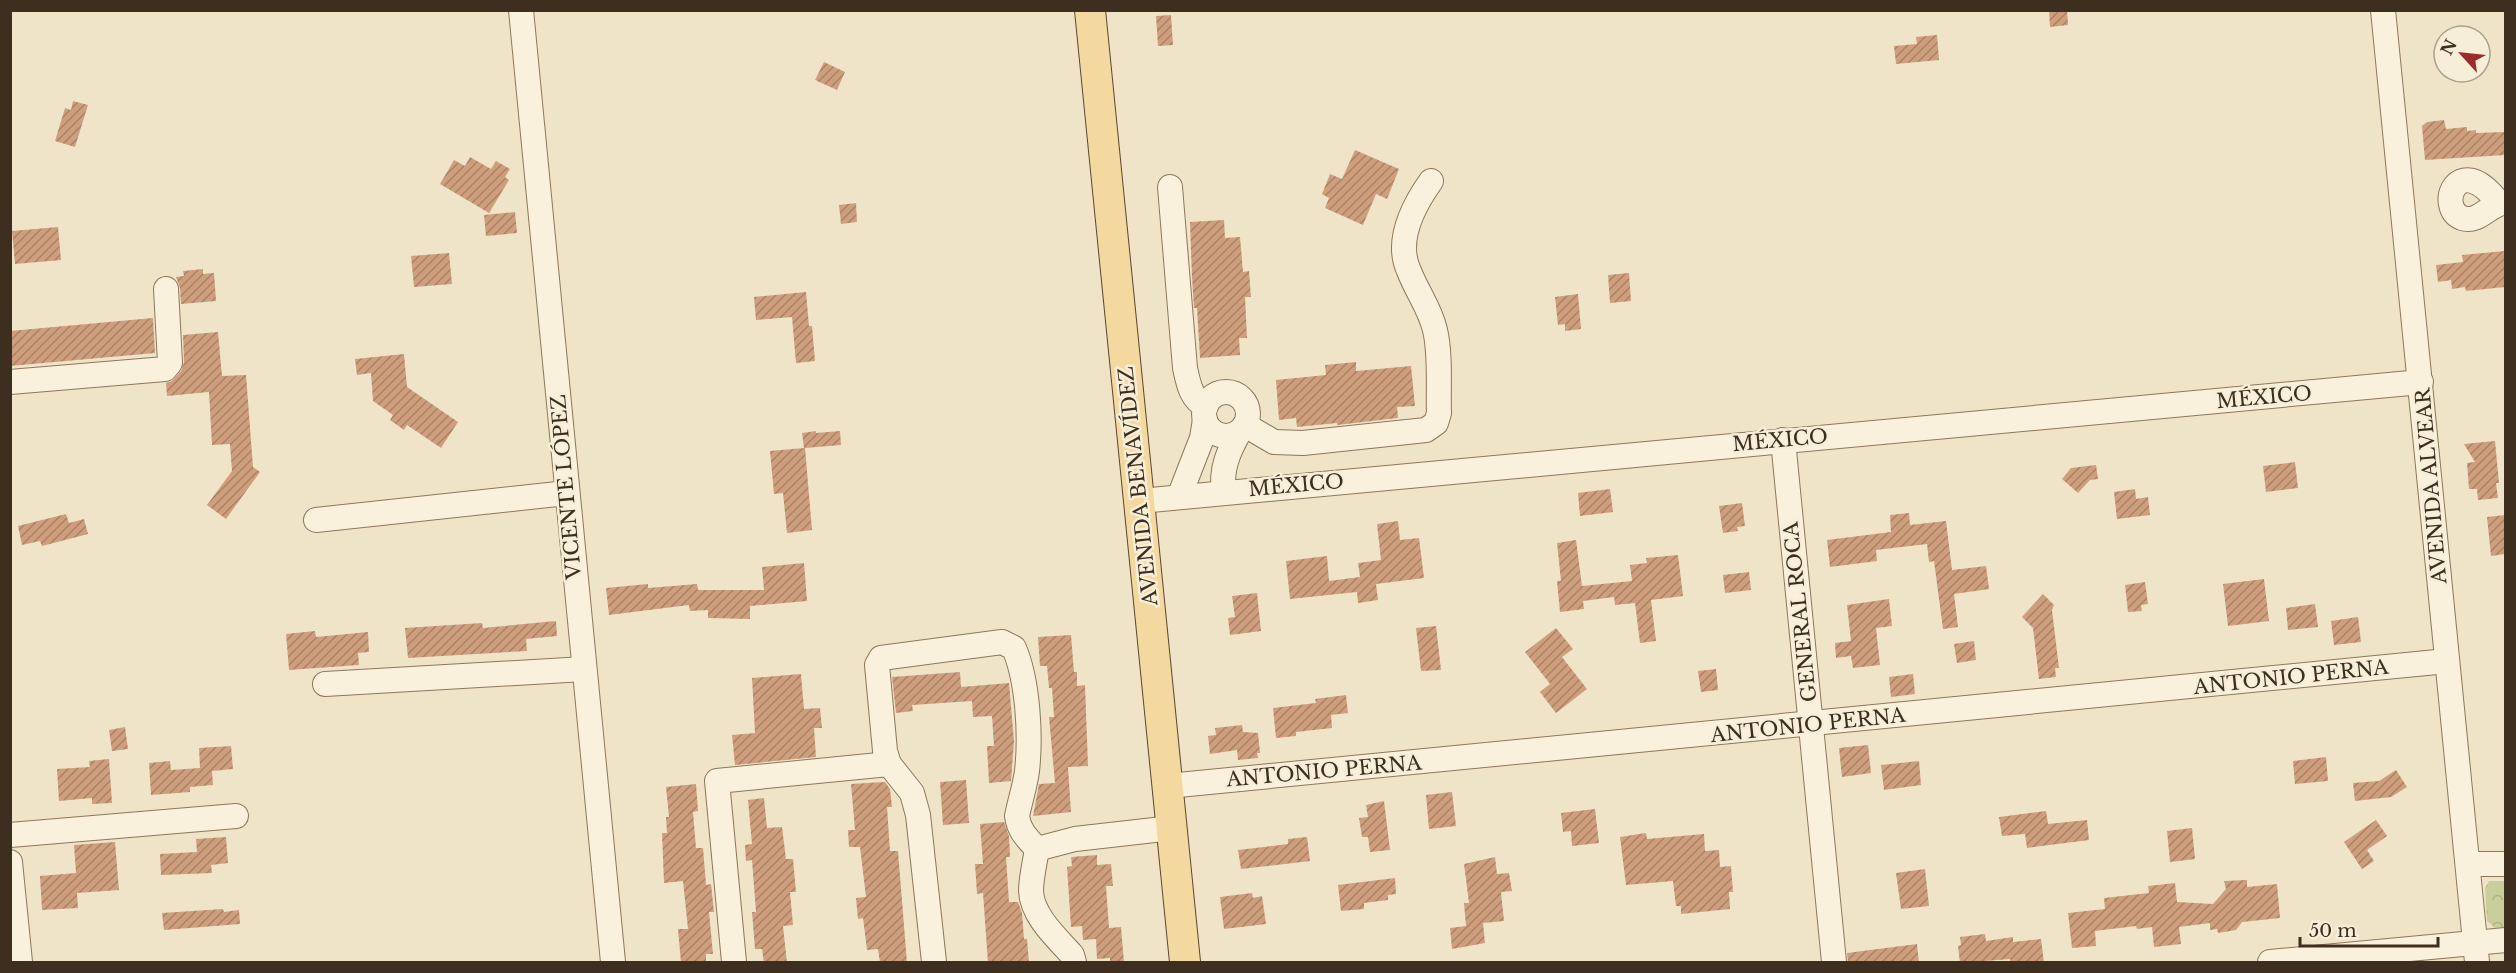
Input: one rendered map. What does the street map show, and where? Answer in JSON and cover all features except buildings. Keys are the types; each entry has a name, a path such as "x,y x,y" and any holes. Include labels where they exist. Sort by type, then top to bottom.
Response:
{"main road":[{"name":"AVENIDA BENAVÍDEZ","path":"1090,10 1185,963"}],"street":[{"name":"VICENTE LÓPEZ","path":"521,10 613,963"},
{"name":"AVENIDA ALVEAR","path":"2383,10 2476,952"},
{"path":"1243,428 1274,442 1303,443 1426,430 1436,423 1439,413 1436,332 1428,305 1407,269 1405,249 1408,222 1416,202 1431,181"},
{"path":"1170,186 1185,368 1190,388 1206,413 1213,432 1227,436 1243,428"},
{"path":"10,382 165,369 170,363 166,289"},
{"name":"MÉXICO","path":"1140,501 2421,382"},
{"path":"1179,497 1202,438 1206,413 1216,395 1230,393 1242,399 1248,412 1243,428 1231,448 1222,477 1224,492"},
{"name":"GENERAL ROCA","path":"1783,440 1834,963"},
{"path":"316,520 567,493"},
{"path":"934,963 918,815 912,793 890,764 885,751 877,665 881,658 1002,642 1010,644 1017,655 1027,714 1027,769 1017,816 1021,832 1036,849 1031,891 1033,900 1043,920 1072,956 1074,963"},
{"name":"ANTONIO PERNA","path":"1168,786 1812,725 2447,661"},
{"path":"325,684 584,669"},
{"path":"734,963 717,782 890,764"},
{"path":"10,835 236,816"},
{"path":"1036,849 1075,839 1172,828"},
{"path":"10,862 20,963"},
{"path":"2468,864 2505,864"},
{"path":"2270,963 2476,952 2505,940"}],"green space":[{"path":"2489,881 2505,881 2505,927 2495,928 2487,921 2485,888"}]}
